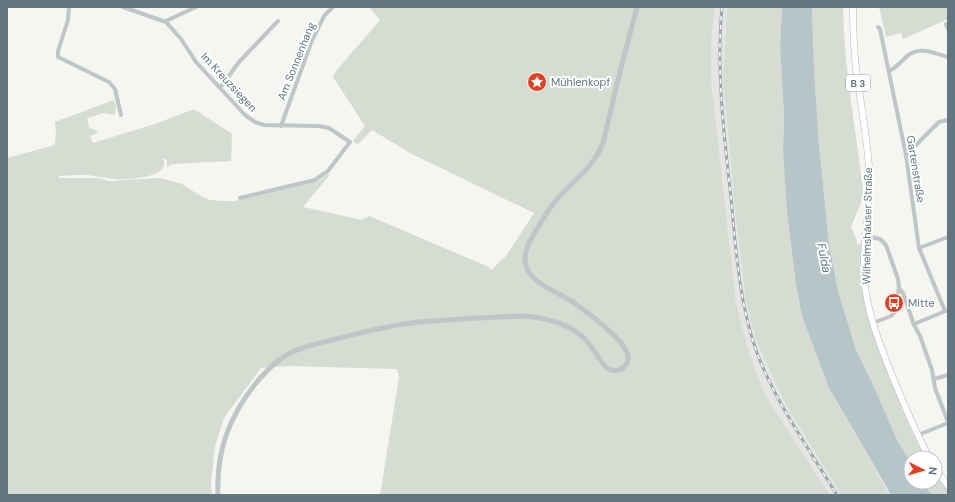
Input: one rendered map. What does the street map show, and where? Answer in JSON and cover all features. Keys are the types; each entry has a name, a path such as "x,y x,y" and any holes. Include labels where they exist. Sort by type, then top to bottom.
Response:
{"main road":[{"name":"Wilhelmshäuser Straße","path":"853,7 856,66 870,170 870,202 864,261 865,285 873,323 887,363 925,450"}],"street":[{"path":"69,7 68,20 58,51 58,57 109,82 114,90 121,114"},
{"path":"123,7 166,21 196,7"},
{"name":"Am Sonnenhang","path":"281,126 311,43 324,16 334,7"},
{"path":"218,495 221,450 228,428 237,410 251,390 272,365 291,352 309,346 382,328 419,322 525,316 543,319 568,327 586,341 602,362 610,369 616,370 626,365 628,360 627,354 608,330 572,302 538,281 528,271 525,260 528,244 548,210 589,167 600,150 637,7"},
{"name":"Im Kreuzsiegen","path":"166,21 182,39 196,62 245,115 255,122 264,126 319,126 329,128 350,142 328,171 315,180 240,198"},
{"path":"220,88 255,44 278,21"},
{"path":"946,24 948,29"},
{"name":"Gartenstraße","path":"878,27 880,29 906,155 919,248 947,311"},
{"path":"889,71 914,51 920,50 948,57"},
{"path":"906,155 939,122 948,120"},
{"path":"867,236 880,239 886,245 898,279 899,288 894,313 891,316 873,323"},
{"path":"919,248 948,237"},
{"path":"899,288 903,293 920,336 934,379 935,388 948,422 918,435"},
{"path":"914,324 947,311"},
{"path":"934,379 948,375"}],"shaded area":[{"path":"369,7 715,7 711,43 711,78 736,302 748,349 764,393 830,495 380,495 399,377 397,369 288,366 261,368 224,418 215,447 211,483 212,495 7,495 7,158 55,145 55,122 114,100 116,106 115,115 104,113 87,118 89,128 94,129 98,133 90,136 93,143 155,124 194,109 232,134 231,161 172,164 167,167 167,160 163,158 164,165 160,171 141,178 111,179 80,175 59,176 59,178 98,178 108,181 160,178 182,184 210,200 235,201 318,181 328,174 329,176 303,207 362,220 369,216 489,267 491,270 506,256 534,213 412,154 372,130 358,144 353,141 365,126 333,77 336,71 380,20"},
{"path":"715,7 727,7 723,77 787,407 841,495 830,495 764,393 748,349 736,302 711,78 711,43"},
{"path":"727,7 782,7 780,46 784,116 783,151 787,212 796,285 802,316 829,388 890,495 841,495 787,407 758,345 746,302 735,208 723,77"},
{"path":"812,7 843,7 848,76 863,191 861,203 851,227 857,241 857,245 862,243 870,323 902,409 922,450 903,450 896,438 876,391 856,350 838,291 829,243 819,144"},
{"path":"879,7 948,7 948,19 903,39 901,33 886,37"},
{"path":"943,484 948,490 948,495 932,495 928,490 943,490"}],"water":[{"name":"Fulda","path":"782,7 812,7 819,144 829,243 838,291 856,350 876,391 896,438 903,450 903,490 928,490 932,495 891,495 829,388 802,316 796,285 787,212 783,151 784,116 780,46"}],"railway":[{"path":"722,7 720,31 720,79 739,276 746,315 757,353 783,408 837,495"}],"place":[{"name":"Mühlenkopf","path":"537,82"},
{"name":"Mitte","path":"894,303"}]}
